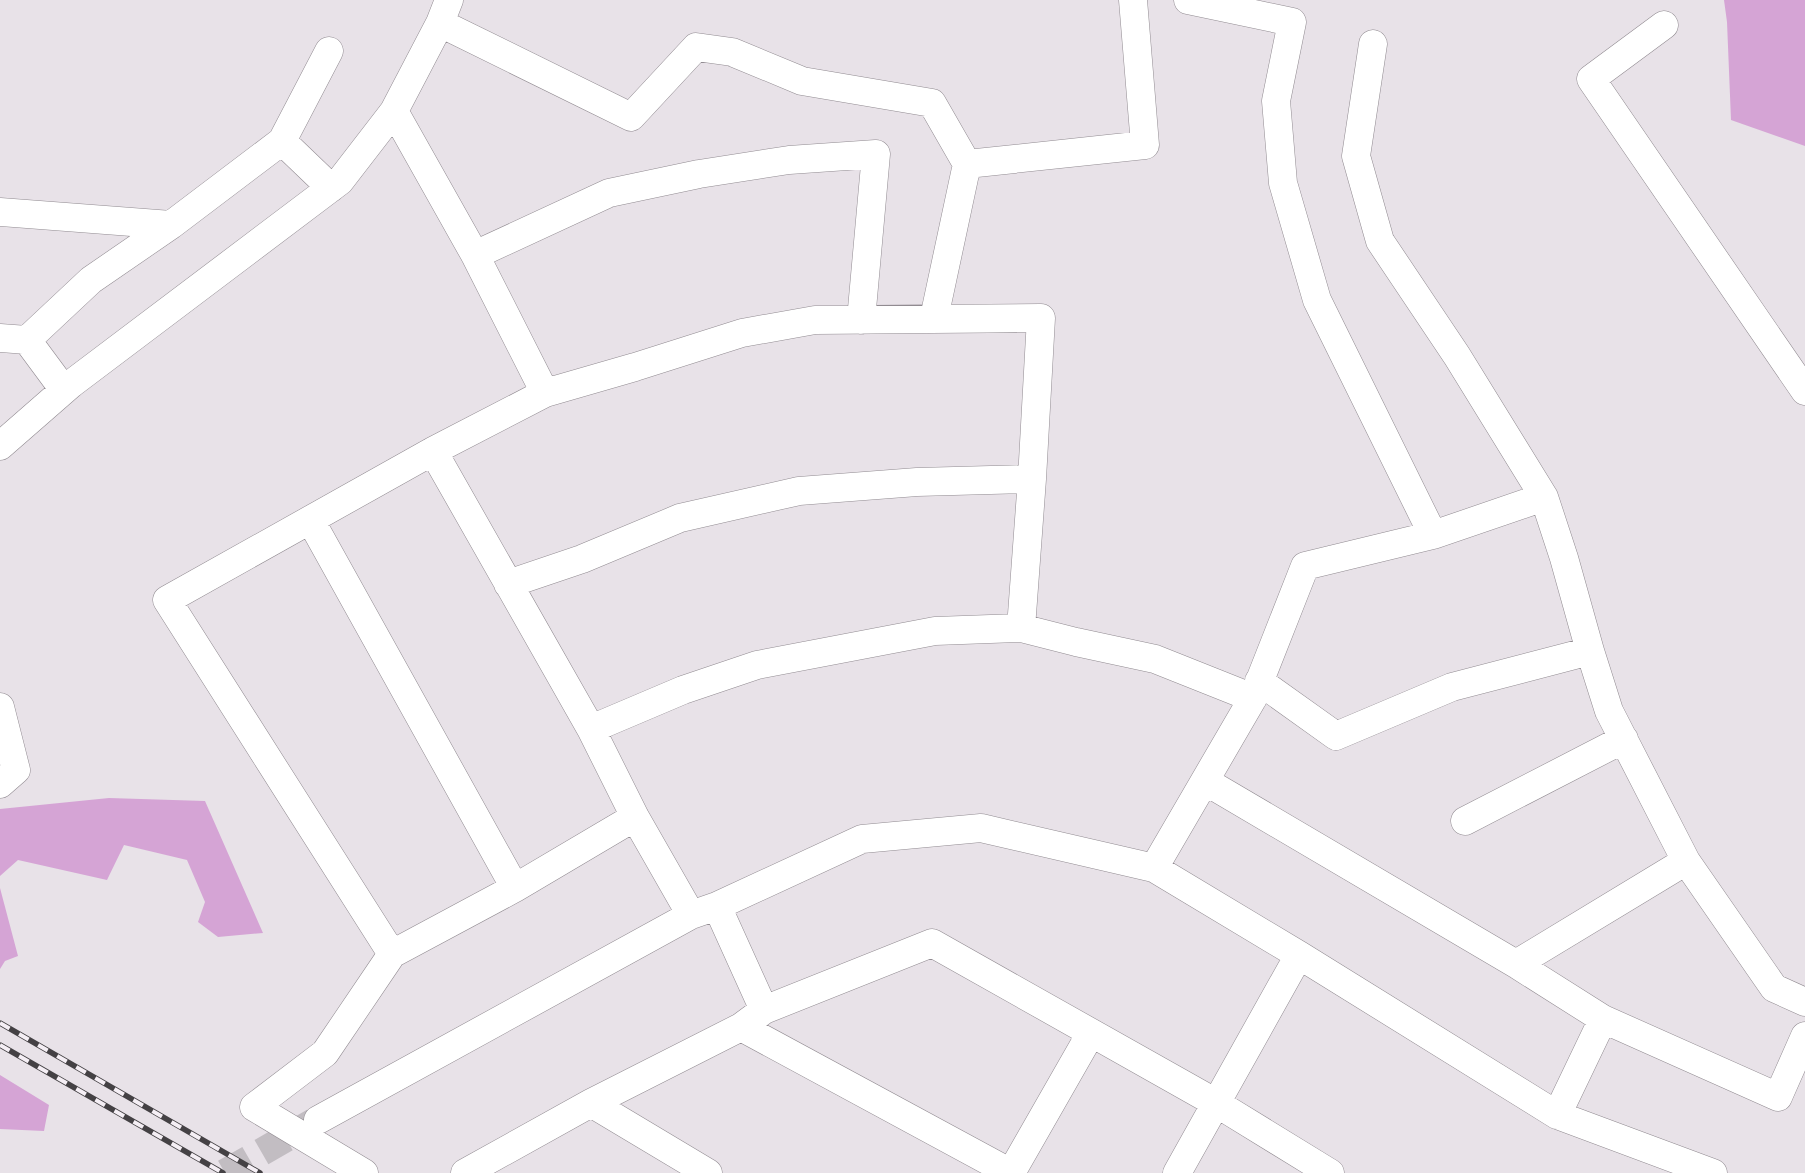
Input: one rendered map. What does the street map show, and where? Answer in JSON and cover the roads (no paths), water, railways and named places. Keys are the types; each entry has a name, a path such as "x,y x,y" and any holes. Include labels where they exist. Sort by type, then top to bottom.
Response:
{"street":[{"path":"967,164 1144,145 1134,0"},
{"path":"1188,0 1252,7 1292,22 1276,101 1282,183 1317,300 1433,536"},
{"path":"0,446 64,390 340,181 394,111 445,12 632,117 696,48 732,52 802,81 932,103 967,164 934,318"},
{"path":"1664,25 1591,79 1805,391"},
{"path":"1373,44 1356,156 1380,241 1457,356 1544,497 1609,711 1686,861 1774,988 1805,1002"},
{"path":"0,338 27,340 91,280 171,225 282,141 329,51"},
{"path":"394,111 476,255 545,393"},
{"path":"282,141 331,188"},
{"path":"476,255 609,193 699,174 790,160 876,154 861,320"},
{"path":"0,212 171,225"},
{"path":"392,954 168,600 433,451 545,393 636,367 742,333 815,320 1041,318 1021,628"},
{"path":"27,340 64,390"},
{"path":"433,451 591,729 636,818 691,915"},
{"path":"508,584 582,558 680,518 799,491 917,482 1032,479"},
{"path":"1154,868 1256,689 1305,566 1433,536 1544,497"},
{"path":"311,521 515,888"},
{"path":"591,729 682,690 757,665 935,631 1021,628 1076,642 1155,658 1256,689 1336,736 1452,686 1590,651"},
{"path":"0,707 16,770 0,784"},
{"path":"1465,821 1624,740"},
{"path":"1205,781 1516,964 1603,1018 1778,1097 1805,1036"},
{"path":"364,1173 254,1107 325,1053 392,954 515,888 636,818"},
{"path":"318,1120 691,915 717,906 862,838 981,828 1154,868 1299,955 1557,1115 1713,1173"},
{"path":"1516,964 1686,861"},
{"path":"717,906 764,1010"},
{"path":"465,1173 591,1103 741,1027 764,1010 932,942 1216,1103 1330,1173"},
{"path":"1177,1173 1299,955"},
{"path":"1557,1115 1603,1018"},
{"path":"741,1027 1011,1173 1092,1033"},
{"path":"591,1103 708,1173"}],"tunnel":[{"path":"225,1173 314,1122"}],"railway":[{"path":"0,1023 260,1173"},
{"path":"0,1045 223,1173"}]}
